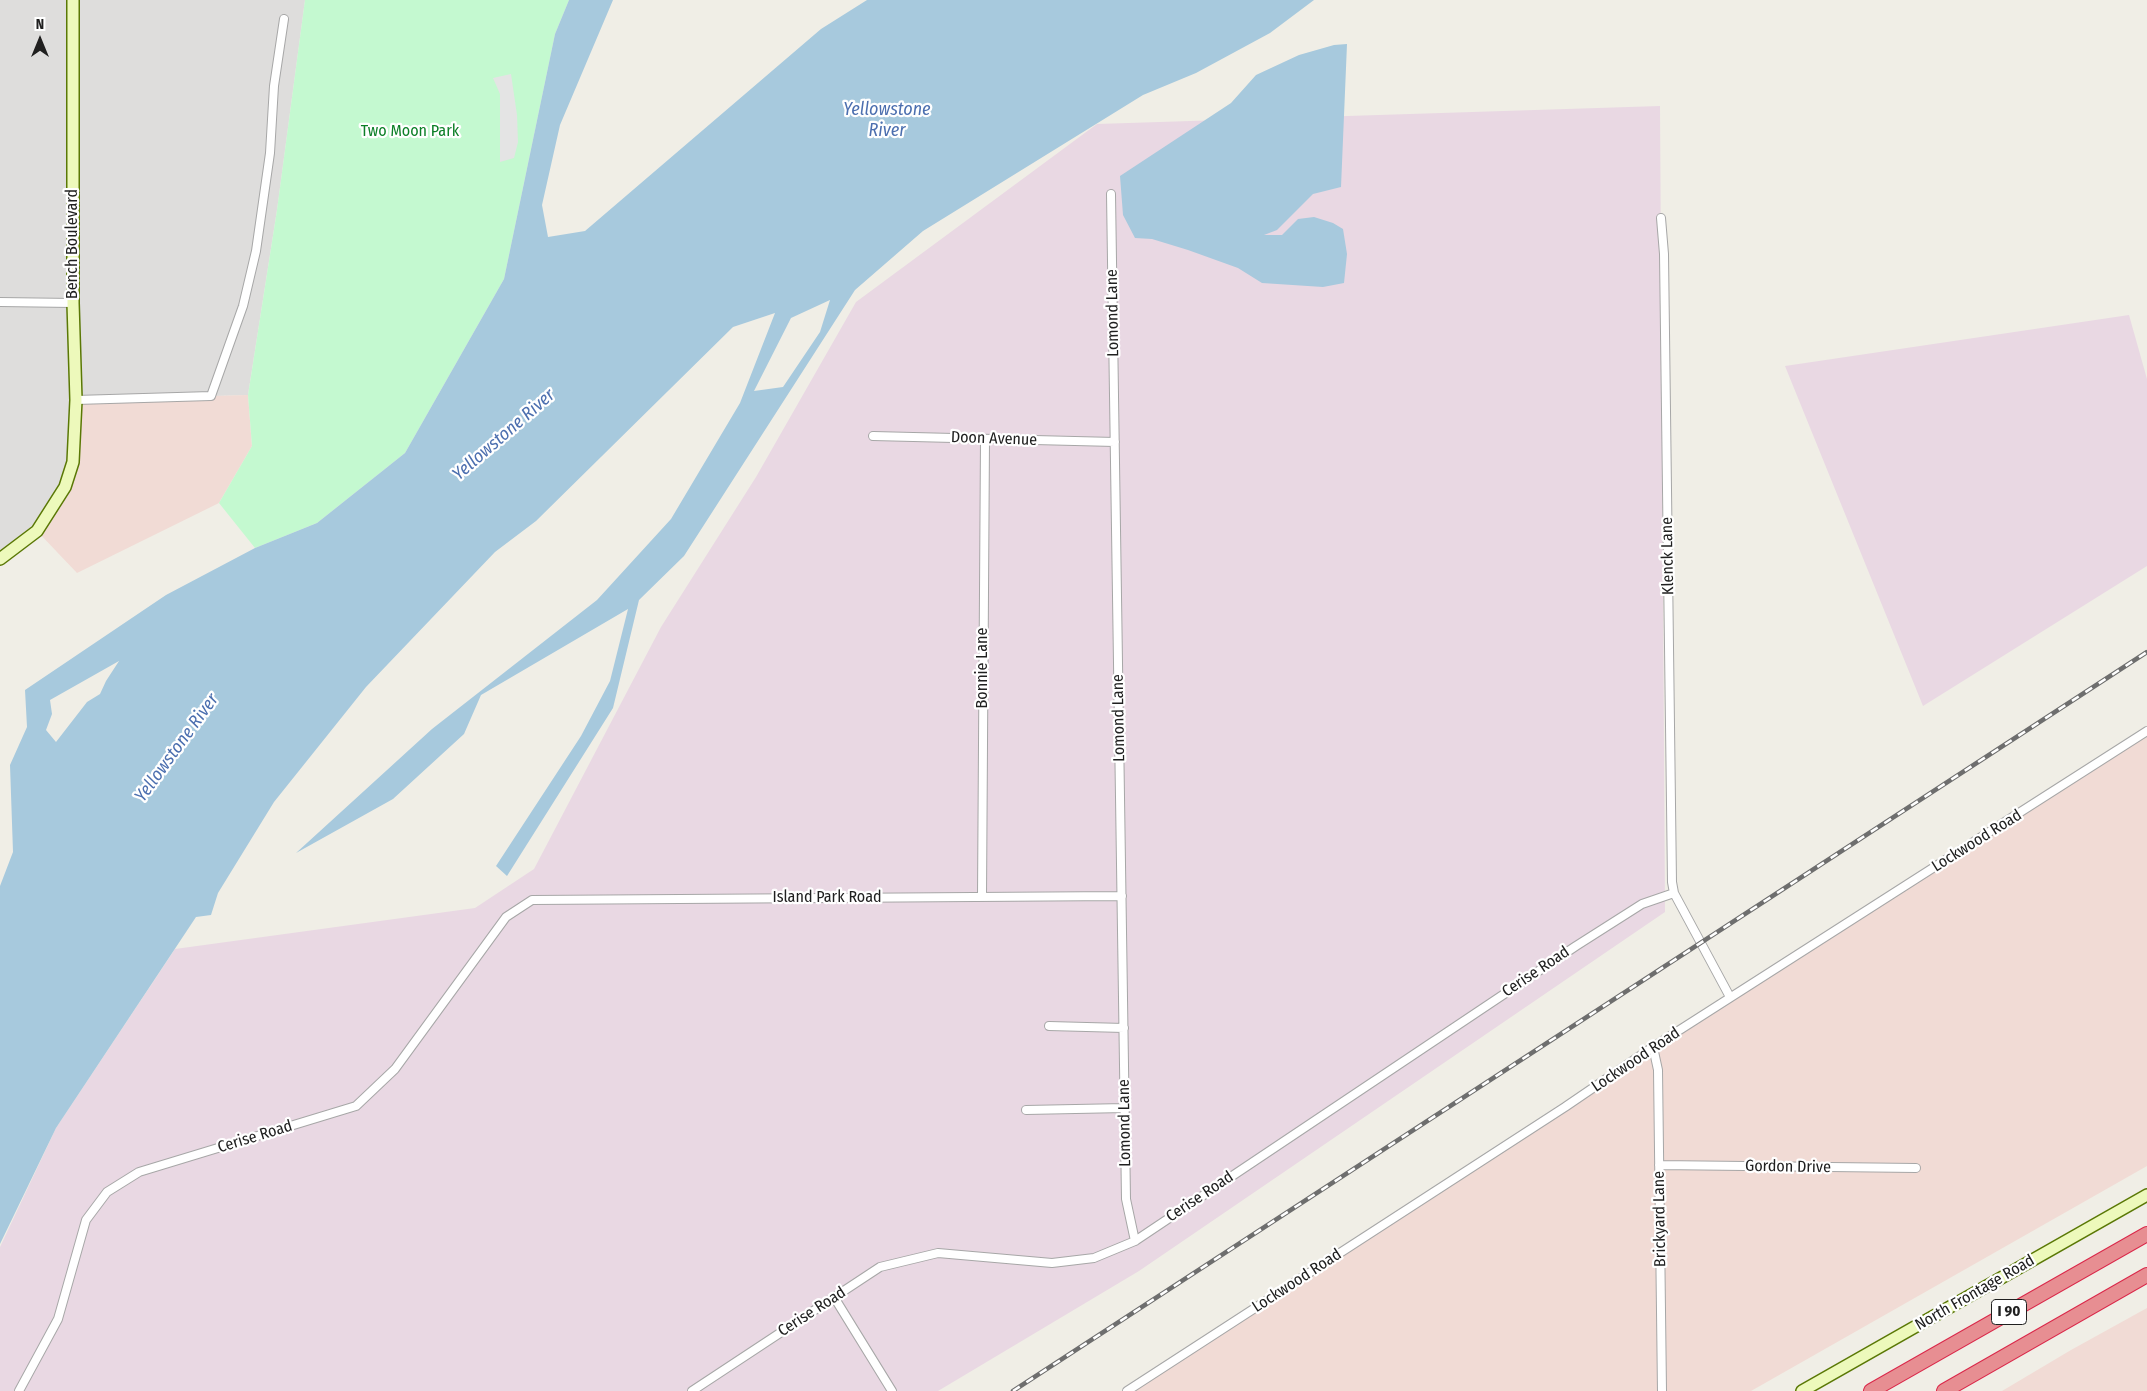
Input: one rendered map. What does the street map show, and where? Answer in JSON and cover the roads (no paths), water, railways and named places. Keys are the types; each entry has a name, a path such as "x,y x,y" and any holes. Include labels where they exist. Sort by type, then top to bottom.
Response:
{"highway":[{"name":"I 90","path":"1871,1391 2147,1234"},
{"name":"I 90","path":"1944,1391 2147,1275"}],"main road":[{"name":"Bench Boulevard","path":"0,559 37,531 65,487 73,462 76,400 73,304 73,0"},
{"name":"North Frontage Road","path":"1802,1391 2147,1195"}],"street":[{"path":"76,400 211,396 244,306 256,251 270,153 274,86 284,19"},
{"name":"Lomond Lane","path":"1111,194 1126,1200 1135,1241"},
{"name":"Klenck Lane","path":"1661,218 1664,254 1674,893"},
{"path":"0,302 73,304"},
{"name":"Doon Avenue","path":"873,436 1115,442"},
{"name":"Bonnie Lane","path":"982,896 985,439"},
{"name":"Lockwood Road","path":"1127,1391 1566,1107 1730,997 2147,731"},
{"path":"1674,893 1730,997"},
{"name":"Cerise Road","path":"692,1391 880,1267 938,1253 1052,1262 1094,1258 1135,1241 1576,946 1642,904 1674,893"},
{"name":"Island Park Road","path":"532,900 1122,896"},
{"name":"Cerise Road","path":"19,1391 58,1319 86,1220 108,1192 138,1172 356,1106 395,1069 506,917 532,900"},
{"path":"1049,1026 1124,1028"},
{"name":"Brickyard Lane","path":"1653,1047 1658,1070 1662,1391"},
{"path":"1026,1110 1125,1108"},
{"name":"Gordon Drive","path":"1659,1165 1916,1168"},
{"path":"834,1297 892,1391"}],"water":[{"name":"Yellowstone River","path":"569,0 613,0 560,125 542,205 548,237 585,231 821,29 867,0 1314,0 1270,33 1196,73 1143,95 923,231 855,290 684,556 639,600 613,708 507,876 496,866 581,736 610,681 628,609 481,695 464,734 393,799 296,853 432,729 597,600 671,519 740,403 775,313 733,327 536,521 495,552 366,687 274,802 218,893 211,915 196,917 56,1128 0,1244 0,886 13,852 10,765 27,727 25,690 166,595 255,548 317,523 405,453 504,279 555,34","holes":["830,300 820,332 783,387 754,391 791,318","119,661 100,694 87,702 56,742 46,730 52,714 50,700"]},
{"path":"1347,44 1341,187 1313,194 1277,230 1264,235 1282,235 1298,219 1314,217 1333,223 1343,229 1347,254 1344,283 1323,287 1262,283 1238,268 1188,250 1152,239 1135,238 1123,215 1120,176 1231,103 1256,75 1299,55 1334,45"}],"railway":[{"path":"1013,1391 2147,652"}],"park label":[{"name":"Two Moon Park","path":"410,132"}]}
